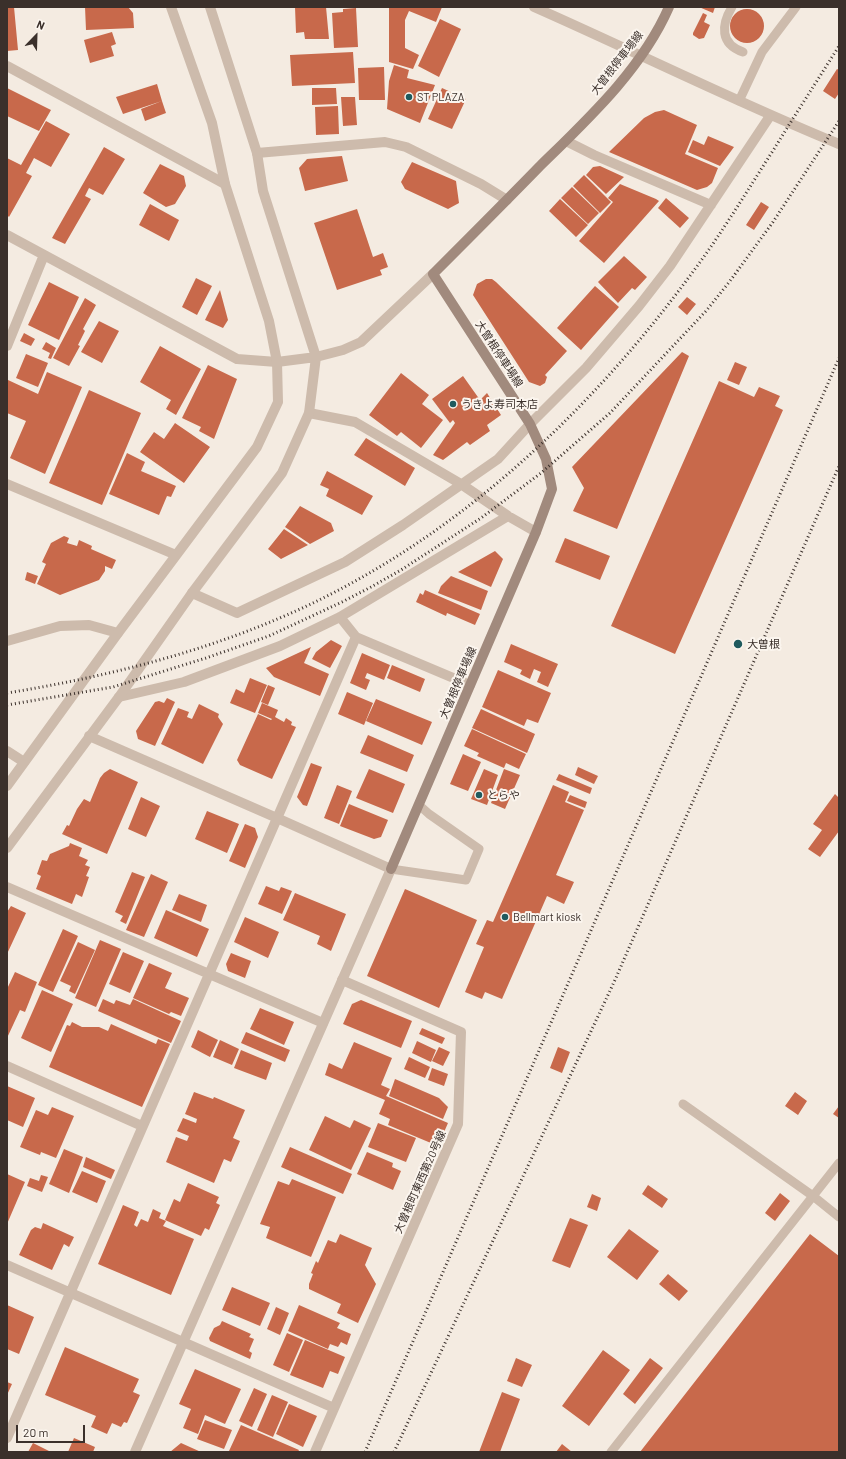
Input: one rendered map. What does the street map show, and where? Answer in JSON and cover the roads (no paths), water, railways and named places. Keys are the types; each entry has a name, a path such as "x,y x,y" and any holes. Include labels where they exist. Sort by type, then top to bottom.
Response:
{"main road":[{"name":"大曽根停車場線","path":"391,869 536,532 552,489 546,459 530,424 434,274 566,141 611,93 642,55 670,7"}],"street":[{"path":"7,786 118,633 257,447 278,402 278,362 270,321 225,184 212,123 171,7"},
{"path":"7,848 88,736 119,697 192,593 282,473 310,413 316,357 263,192 257,153 210,7"},
{"path":"534,7 642,55 770,116 839,144"},
{"path":"7,66 225,184"},
{"path":"192,593 237,614 345,562 403,525 498,459 530,424 586,368 639,306 670,266 770,116"},
{"path":"566,141 594,155 711,205"},
{"path":"257,153 385,142 406,147 481,184 507,200"},
{"path":"7,235 237,359 278,362 316,357 344,350 361,342 434,274"},
{"path":"7,346 44,255"},
{"path":"310,413 355,422 461,484 508,516 536,532"},
{"path":"7,484 176,555"},
{"path":"119,697 184,682 280,646 340,617 508,516"},
{"path":"340,617 356,637 470,685"},
{"path":"7,642 60,626 89,625 118,633"},
{"path":"7,1438 356,637"},
{"path":"88,736 391,869 135,1452"},
{"path":"7,751 24,762"},
{"path":"7,887 323,1024"},
{"name":"大曽根町東西第20号線","path":"315,1452 458,1124 461,1032 342,980"},
{"path":"7,1066 142,1126"},
{"path":"7,1265 334,1408"}],"lane":[{"path":"732,7 725,20 724,32 729,44 737,50 743,52"},
{"path":"739,102 762,52 796,7"},
{"path":"391,869 466,880 479,849 429,814 419,805"},
{"path":"682,1104 813,1196 839,1217"},
{"path":"611,1452 839,1163"}],"railway":[{"path":"7,693 86,678 163,659 202,647 277,619 313,603 369,573 423,539 474,502 522,461 568,418 612,372 653,323 692,273 724,227 839,46"},
{"path":"7,705 113,687 206,658 269,636 371,587 401,570 481,518 541,473 610,413 706,311 773,222 839,121"},
{"path":"365,1452 839,358"},
{"path":"394,1452 615,980 839,466"}],"place":[{"name":"ST PLAZA","path":"409,97"},
{"name":"うきよ寿司本店","path":"453,404"},
{"name":"大曽根","path":"738,644"},
{"name":"とらや","path":"479,795"},
{"name":"Bellmart kiosk","path":"505,917"}]}
